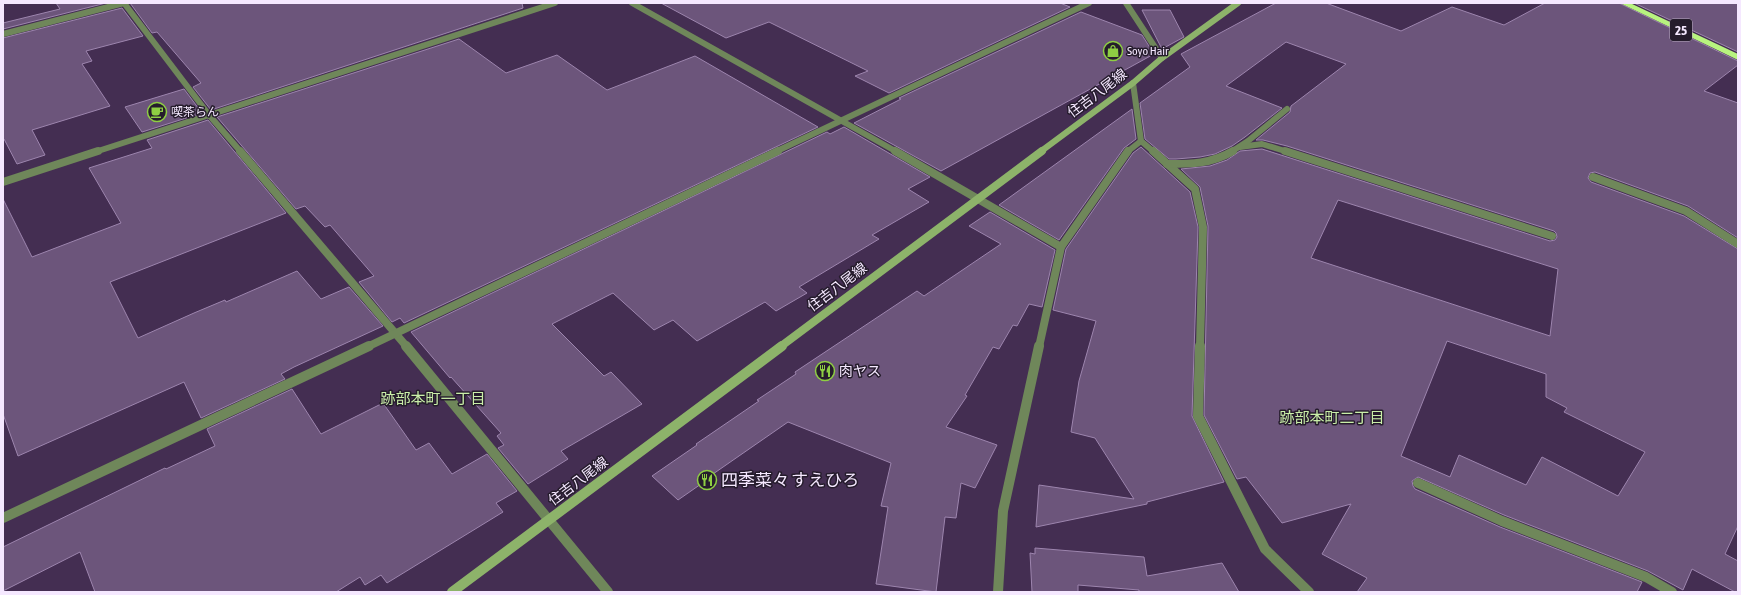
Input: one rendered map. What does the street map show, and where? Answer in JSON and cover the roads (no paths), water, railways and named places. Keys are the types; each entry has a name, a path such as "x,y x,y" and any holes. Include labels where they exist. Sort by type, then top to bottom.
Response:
{"highway":[{"name":"25","path":"1624,3 1738,57"}],"main road":[{"name":"住吉八尾線","path":"452,592 1133,82 1162,58 1238,3"}],"street":[{"path":"3,34 124,3 209,115 396,333 608,592"},
{"path":"3,182 554,3"},
{"path":"632,3 978,198 1061,247"},
{"path":"3,518 396,333 1089,3"},
{"path":"1126,3 1162,58"},
{"path":"1133,82 1141,141 1195,190 1203,227 1198,416 1265,549 1309,592"},
{"path":"1167,164 1203,163 1214,161 1240,147 1287,109"},
{"path":"998,592 1003,511 1061,247 1125,154 1141,141"},
{"path":"1240,147 1262,144 1552,236"},
{"path":"1593,177 1686,211 1738,244"},
{"path":"1418,483 1502,521 1646,577 1672,592"}],"place":[{"name":"Soyo Hair","path":"1113,51"},
{"name":"喫茶らん","path":"157,112"},
{"name":"肉ヤス","path":"825,371"},
{"name":"四季菜々 すえひろ","path":"707,480"}],"district":[{"name":"跡部本町一丁目","path":"433,399"},
{"name":"跡部本町二丁目","path":"1332,418"}]}
